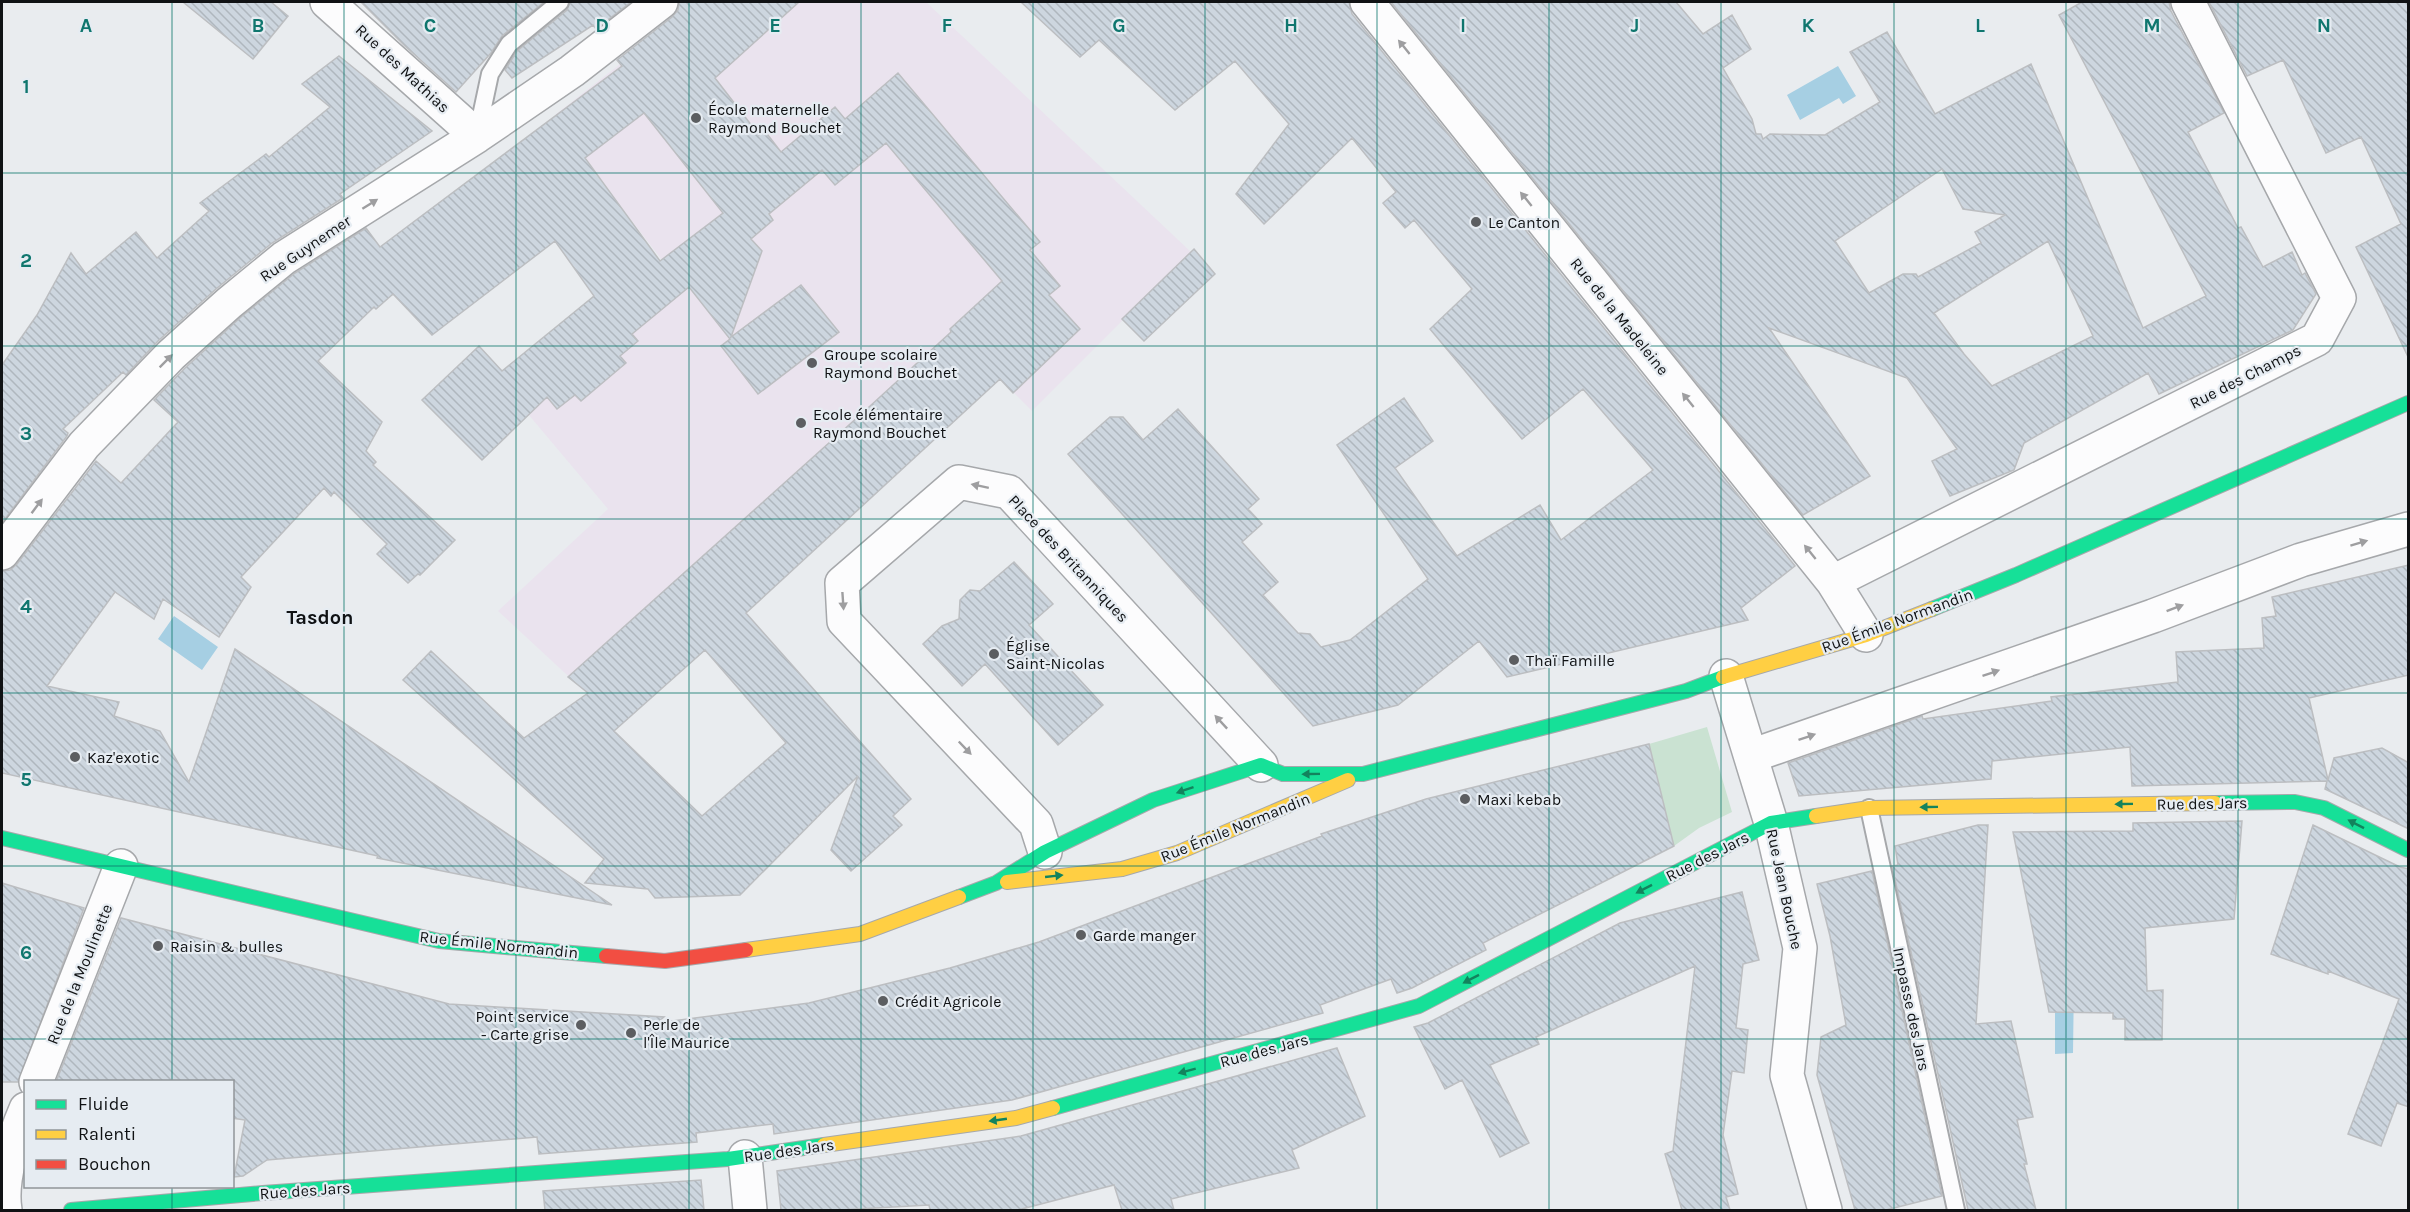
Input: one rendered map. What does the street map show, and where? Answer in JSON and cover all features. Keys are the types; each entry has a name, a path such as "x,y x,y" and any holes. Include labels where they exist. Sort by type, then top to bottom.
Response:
{"main road":[{"name":"Rue Émile Normandin","path":"996,883 1122,869 1178,853 1363,774 1686,691 1726,676 1866,635 2016,575 2409,403"},
{"name":"Rue Émile Normandin","path":"2,838 439,941 665,961 860,934 996,883 1045,852 1153,800 1261,765 1282,774 1363,774"},
{"name":"Rue des Jars","path":"71,1210 263,1193 745,1157 1016,1118 1419,1006 1771,823 1869,808 2295,802 2324,808 2409,850"}],"street":[{"name":"Rue des Mathias","path":"327,2 477,136"},
{"name":"Rue Guynemer","path":"2,553 84,445 171,355 229,303 284,258 477,136 572,71 660,2"},
{"name":"Rue de la Madeleine","path":"1367,2 1833,582 1866,635"},
{"name":"Rue des Champs","path":"1833,582 2317,339 2339,298 2188,2"},
{"name":"Place des Britanniques","path":"1045,852 1036,824 844,621 842,583 959,482 1009,492 1261,765"},
{"path":"1751,756 2153,616 2301,560 2409,529"},
{"name":"Rue Jean Bouche","path":"1726,676 1771,823 1800,948 1787,1075 1825,1210"},
{"name":"Rue de la Moulinette","path":"37,1080 121,866"},
{"path":"5,1210 2,1204 3,1165 24,1114"},
{"path":"745,1157 750,1210"},
{"path":"2,1204 31,1210"}],"lane":[{"path":"477,136 490,74 509,44 560,2"},
{"name":"Impasse des Jars","path":"1869,808 1956,1210"}],"shaded area":[{"name":"Groupe scolaire Raymond Bouchet","path":"696,2 926,2 1191,252 1032,411 1001,380 997,382 621,725 498,611 608,509 528,414 662,260 555,115"}],"green space":[{"path":"1707,727 1732,812 1699,828 1674,846 1649,744"}],"water":[{"path":"1838,66 1856,96 1843,104 1839,98 1800,120 1787,95"},
{"path":"174,616 218,647 202,670 158,639"},
{"path":"2055,978 2074,980 2073,1053 2055,1054"}],"building":[{"path":"183,2 271,2 288,16 253,59"},
{"path":"361,2 544,2 502,36 491,53 456,92"},
{"path":"570,2 631,2 596,29 593,25 512,78 505,70 517,51 567,10"},
{"path":"679,2 799,2 715,78 759,135 764,130 781,152 835,107 845,119 898,73 1040,242 1030,250 1060,286 1049,295 1080,329 1013,393 1000,379 746,613 911,799 893,816 902,825 851,871 831,850 858,776 740,895 655,898 648,889 585,883 604,859 403,680 431,651 524,738 588,693 568,677 869,407 951,332 950,329 1002,281 886,143 835,185 822,170 769,214 773,220 751,239 762,251 731,337 801,285 839,332 758,394 721,346 730,339 689,287 632,334 638,341 620,356 626,363 581,401 575,395 557,409 547,397 482,460 422,400 479,346 502,371 594,296 555,241 432,335 393,294 376,309 374,307 318,361 382,422 366,451 376,462 373,465 455,540 420,575 418,574 408,583 377,554 387,544 334,492 331,496 324,488 241,577 251,587 219,637 163,599 154,619 115,592 47,686 119,702 114,716 160,731 189,782 235,649 612,905 377,858 378,856 2,773 2,571 10,570 17,564 96,461 121,483 178,422 154,400 241,317 295,273 366,228 380,247 622,66 617,60 678,10","holes":["644,113 723,213 660,261 585,158","705,650 786,743 702,816 614,731"]},
{"path":"1021,2 1349,2 1352,14 1795,566 1741,608 1748,620 1507,677 1479,641 1398,705 1313,726 1068,454 1110,417 1123,417 1143,440 1178,409 1259,499 1248,509 1262,524 1242,542 1278,582 1263,595 1298,633 1310,634 1321,647 1350,640 1428,579 1337,445 1404,398 1433,441 1395,468 1457,556 1540,505 1561,540 1653,470 1583,389 1522,439 1430,329 1472,289 1414,220 1405,228 1383,203 1396,192 1352,138 1264,224 1236,194 1289,124 1235,61 1175,110 1099,40 1080,57"},
{"path":"1391,2 1676,2 1703,34 1732,15 1751,49 1723,68 1752,119 1756,134 1761,134 1763,139 1770,134 1825,135 1880,102 1850,52 1887,32 1935,114 2031,64 2143,328 2206,296 2059,15 2082,2 2169,2 2171,11 2224,113 2188,132 2238,228 2241,227 2263,267 2292,252 2302,275 2305,273 2316,294 2293,330 2159,394 2148,373 2024,443 2014,470 1950,496 1932,461 1957,449 1907,378 1769,328 1870,476 1803,515","holes":["1942,169 1963,209 2005,215 1975,232 1981,243 1918,277 1916,274 1903,274 1869,293 1835,241","2048,241 2093,336 1992,386 1964,354 1934,313"]},
{"path":"2209,2 2409,2 2409,359 2356,247 2401,224 2361,137 2326,153 2283,60 2247,76"},
{"path":"339,56 432,131 340,194 343,198 272,243 158,341 126,375 123,372 63,429 68,433 67,436 2,523 2,365 37,315 71,253 86,274 136,232 157,258 209,211 200,203 266,154 269,157 330,107 302,84"},
{"path":"1194,249 1215,274 1144,341 1122,319"},
{"name":"Église Saint-Nicolas","path":"1014,562 1053,604 1029,625 1103,705 1058,745 985,664 962,686 923,644 942,626 959,619 960,600 970,590 980,591"},
{"path":"2409,565 2409,675 2309,698 2328,780 2334,758 2382,748 2409,763 2409,829 2325,789 2327,781 2132,786 2130,747 1992,761 1991,779 1799,796 1788,763 1922,716 1923,719 2052,701 2051,697 2178,682 2176,652 2264,648 2262,618 2276,616 2272,597"},
{"path":"1649,744 1674,846 1483,943 1486,950 1412,988 1397,993 1391,979 1320,1005 1323,1013 1012,1100 774,1134 773,1124 696,1133 697,1142 539,1154 537,1137 267,1160 243,1176 234,1177 245,1120 234,1118 234,1080 57,1080 121,918 449,1004 664,1017 657,1023 809,1003 950,968 1039,942 1322,836 1321,834 1426,799"},
{"path":"2242,821 2234,919 2145,928 2147,991 2163,990 2162,1040 2125,1040 2125,1019 2113,1019 2113,1013 2049,1012 2013,832 2133,831 2133,823"},
{"path":"1978,825 1988,825 1976,1024 2011,1021 2033,1117 2017,1120 2027,1164 2024,1164 2036,1210 1968,1210 1892,866 1898,865 1895,846"},
{"path":"2313,825 2400,867 2409,869 2409,1107 2397,1103 2381,1146 2348,1134 2399,999 2328,971 2328,974 2271,954"},
{"path":"1872,871 1942,1196 1886,1210 1855,1210 1817,1075 1821,1037 1846,1025 1830,936 1817,884"},
{"path":"2,883 84,908 18,1082 2,1082"},
{"path":"1742,892 1759,960 1743,964 1736,1028 1748,1030 1744,1073 1732,1071 1723,1135 1738,1194 1726,1197 1730,1210 1682,1210 1665,1154 1673,1151 1695,966 1536,1037 1539,1044 1490,1065 1529,1143 1500,1157 1462,1080 1445,1089 1414,1027 1428,1023 1620,923"},
{"path":"1337,1048 1365,1116 1292,1150 1299,1168 1171,1199 1174,1210 1122,1210 1114,1185 1018,1210 930,1210 929,1205 840,1210 781,1210 777,1171 1021,1136"},
{"path":"701,1180 704,1210 545,1210 543,1191"}],"traffic: fast":[{"path":"1932,609 2016,575 2408,403"},
{"path":"1363,774 1686,691 1723,677"},
{"path":"959,897 996,883 1045,852 1153,800 1261,765 1283,774 1363,774"},
{"path":"2215,803 2295,802 2324,808 2408,850"},
{"path":"1053,1108 1419,1006 1771,823 1816,816"},
{"path":"2,838 439,941 606,956"},
{"path":"71,1210 263,1193 728,1159 824,1145"}],"traffic: slow":[{"path":"1723,677 1866,635 1932,609"},
{"path":"1007,882 1122,869 1177,853 1348,780"},
{"path":"1816,816 1869,808 2215,803"},
{"path":"746,950 860,934 959,897"},
{"path":"824,1145 1016,1118 1053,1108"}],"traffic: jam":[{"path":"606,956 665,961 746,950"}],"place":[{"name":"École maternelle Raymond Bouchet","path":"696,118"},
{"name":"Le Canton","path":"1476,222"},
{"name":"Groupe scolaire Raymond Bouchet","path":"812,363"},
{"name":"Ecole élémentaire Raymond Bouchet","path":"801,423"},
{"name":"Église Saint-Nicolas","path":"994,654"},
{"name":"Thaï Famille","path":"1514,660"},
{"name":"Kaz'exotic","path":"75,757"},
{"name":"Maxi kebab","path":"1465,799"},
{"name":"Garde manger","path":"1081,935"},
{"name":"Raisin & bulles","path":"158,946"},
{"name":"Crédit Agricole","path":"883,1001"},
{"name":"Point service - Carte grise","path":"581,1025"},
{"name":"Perle de l'Île Maurice","path":"631,1033"}],"district":[{"name":"Tasdon","path":"320,617"}]}
